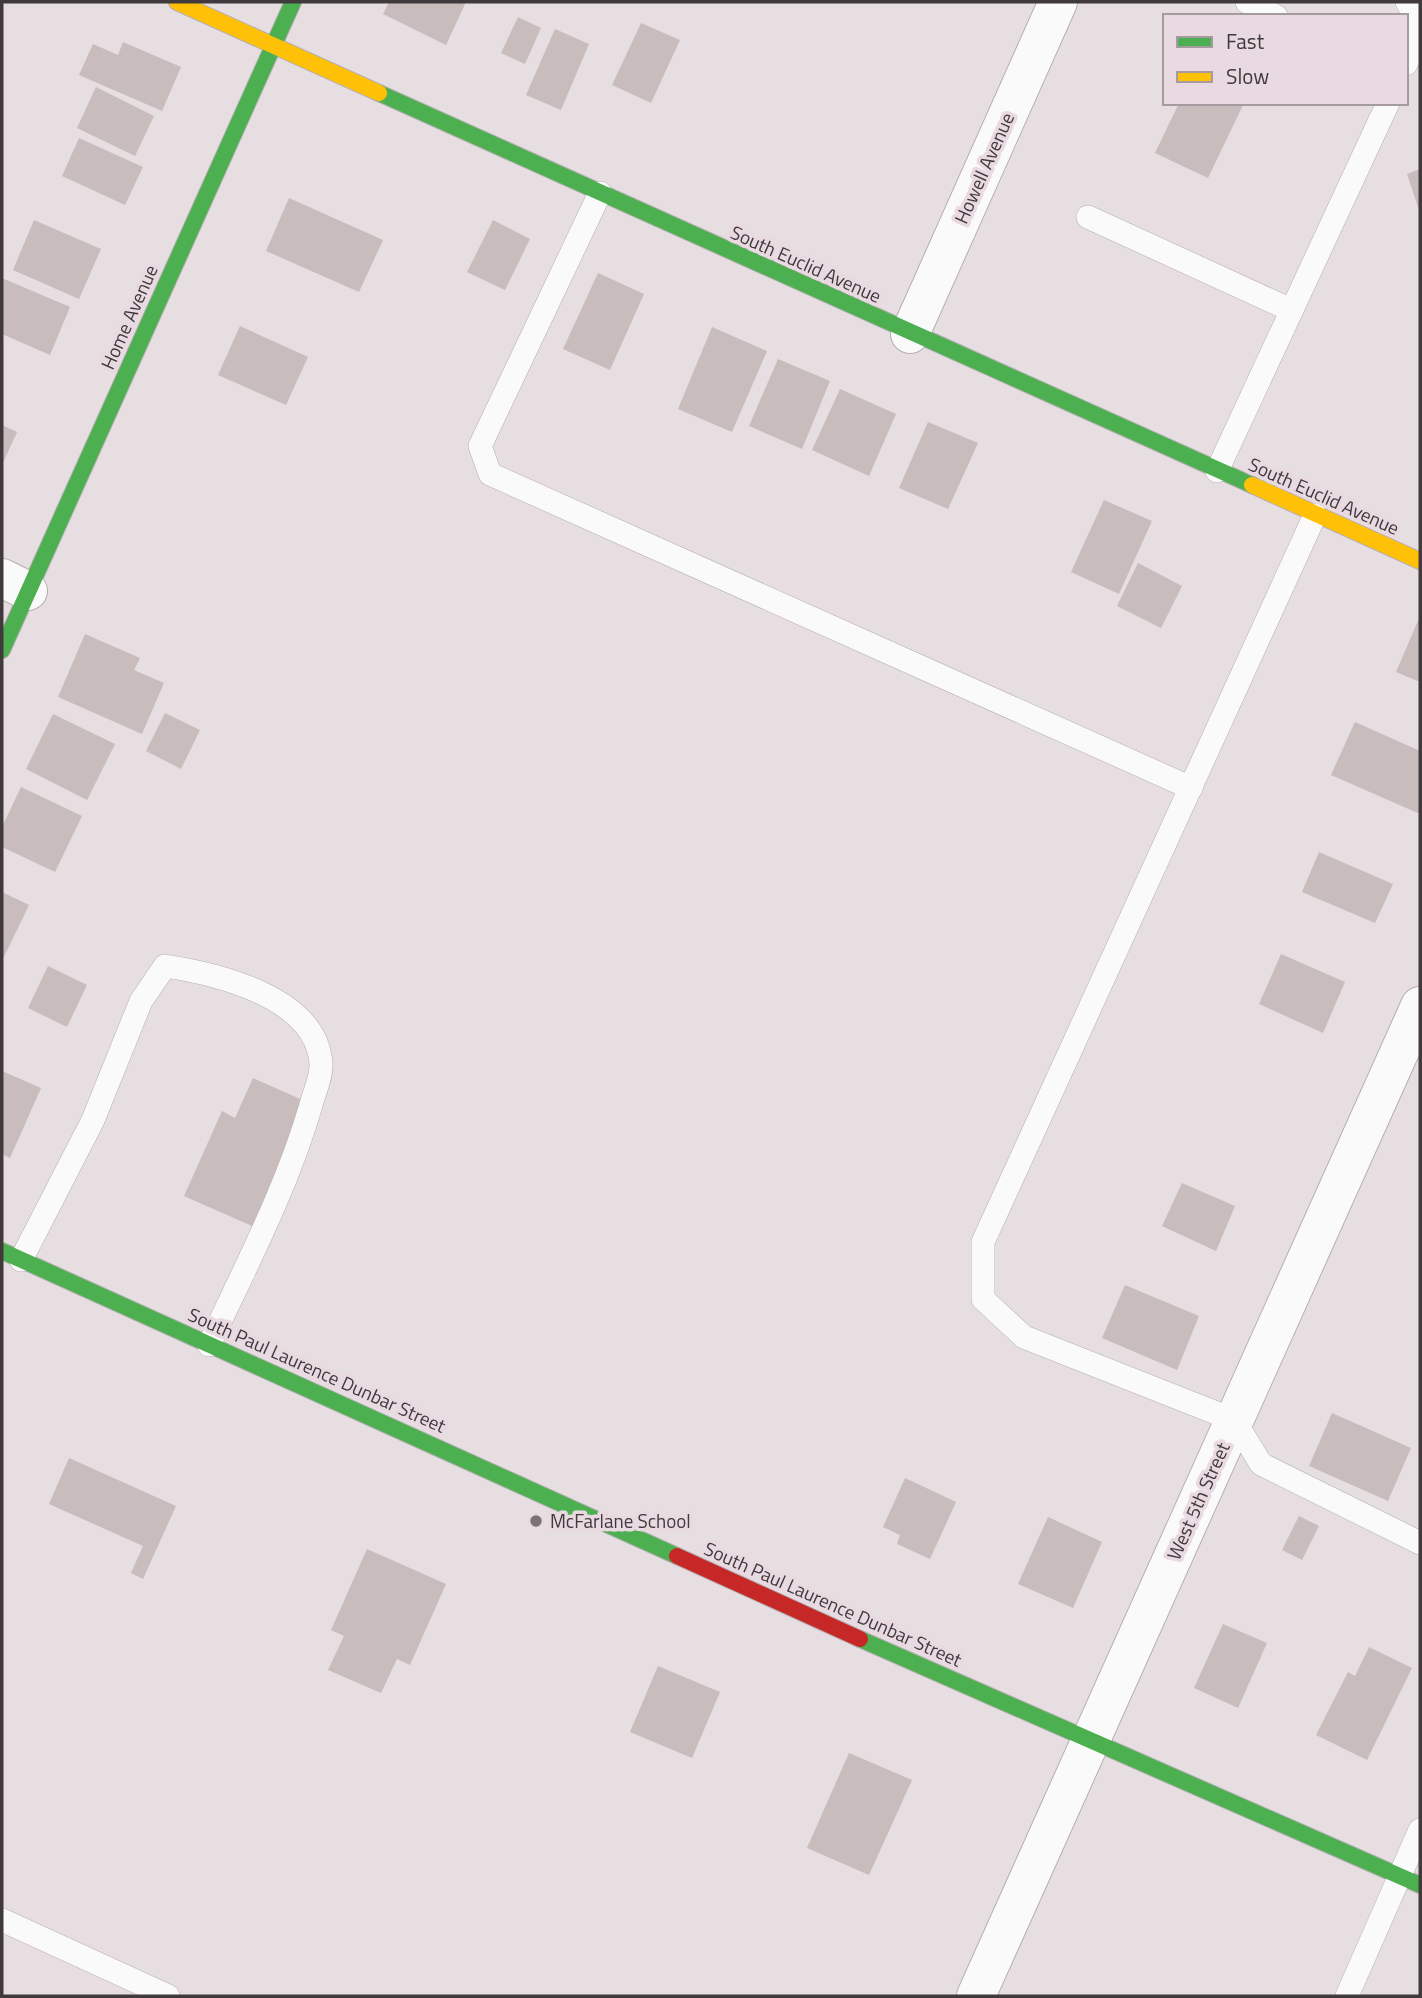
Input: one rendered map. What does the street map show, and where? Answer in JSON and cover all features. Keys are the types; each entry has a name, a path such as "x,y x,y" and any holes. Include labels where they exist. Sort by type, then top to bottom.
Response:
{"street":[{"name":"South Euclid Avenue","path":"177,2 1420,562"},
{"name":"Home Avenue","path":"2,650 15,584 293,2"},
{"name":"Howell Avenue","path":"910,334 1058,2"},
{"name":"West 5th Street","path":"976,1996 1420,1006"},
{"name":"South Paul Laurence Dunbar Street","path":"11,1255 1089,1742 1410,1881"}],"lane":[{"path":"1247,2 1272,14"},
{"path":"1407,2 1420,25"},
{"path":"1408,60 1420,33"},
{"path":"1217,471 1387,105"},
{"path":"600,193 480,446 490,474 1191,788"},
{"path":"1088,217 1291,310"},
{"path":"1315,515 983,1242 984,1299 1024,1337 1234,1420 1261,1464 1420,1543"},
{"path":"11,1255 93,1120 141,1001 166,966 205,972 271,997 304,1024 316,1046 321,1065 305,1126 271,1210 209,1345"},
{"path":"1347,1996 1410,1881 1420,1830"},
{"path":"2,1920 168,1996"}],"building":[{"path":"389,2 466,2 446,45 383,14"},
{"path":"518,17 541,28 525,64 501,53"},
{"path":"641,23 680,40 651,103 612,85"},
{"path":"555,29 589,44 561,110 526,95"},
{"path":"123,42 181,67 162,111 79,75 93,44 118,55"},
{"path":"96,87 154,116 135,156 77,128"},
{"path":"1178,105 1243,105 1208,178 1155,153"},
{"path":"79,138 143,167 125,205 62,176"},
{"path":"1420,169 1420,213 1407,174"},
{"path":"289,198 383,240 359,292 266,251"},
{"path":"34,220 101,249 79,299 13,270"},
{"path":"493,220 530,239 505,290 467,272"},
{"path":"598,273 644,294 610,370 563,349"},
{"path":"2,278 70,307 50,355 2,334"},
{"path":"240,326 308,357 286,405 218,375"},
{"path":"712,327 767,351 732,432 678,409"},
{"path":"778,359 830,381 802,449 749,426"},
{"path":"840,389 896,414 869,476 812,450"},
{"path":"928,422 978,443 948,509 899,488"},
{"path":"2,425 17,432 2,465"},
{"path":"1104,500 1152,521 1119,594 1071,572"},
{"path":"1138,563 1182,586 1161,628 1117,606"},
{"path":"1420,616 1420,682 1396,672"},
{"path":"85,634 140,658 134,670 164,683 142,734 58,697"},
{"path":"165,713 200,730 181,769 146,751"},
{"path":"53,714 115,744 87,800 26,769"},
{"path":"1355,722 1420,751 1420,814 1331,775"},
{"path":"21,787 82,816 55,872 2,847 2,827"},
{"path":"1319,852 1393,884 1375,923 1302,892"},
{"path":"2,892 29,905 2,961"},
{"path":"1281,954 1345,982 1323,1033 1259,1004"},
{"path":"48,966 87,985 67,1027 28,1008"},
{"path":"2,1071 41,1088 10,1158 2,1154"},
{"path":"253,1078 307,1102 252,1226 184,1196 222,1111 235,1118"},
{"path":"1182,1183 1235,1206 1216,1251 1162,1226"},
{"path":"1125,1285 1199,1316 1177,1370 1102,1338"},
{"path":"1332,1413 1411,1448 1388,1501 1309,1466"},
{"path":"69,1458 176,1506 143,1579 131,1573 143,1546 49,1504"},
{"path":"905,1478 956,1502 930,1559 897,1544 900,1535 883,1527"},
{"path":"1299,1516 1319,1526 1302,1560 1282,1550"},
{"path":"1048,1517 1102,1542 1073,1608 1018,1584"},
{"path":"367,1549 446,1584 410,1665 397,1659 381,1693 328,1670 344,1636 331,1630"},
{"path":"1223,1624 1267,1643 1238,1708 1194,1688"},
{"path":"1369,1647 1412,1668 1367,1760 1316,1735 1348,1672 1355,1676"},
{"path":"658,1666 720,1692 692,1758 630,1732"},
{"path":"849,1753 912,1780 869,1875 807,1848"}],"traffic: fast":[{"path":"2,650 293,2"},
{"path":"379,93 1252,485"},
{"path":"2,1251 677,1556"},
{"path":"860,1639 1420,1885"}],"traffic: slow":[{"path":"177,2 379,93"},
{"path":"1252,485 1420,561"}],"traffic: jam":[{"path":"677,1556 860,1639"}],"place":[{"name":"McFarlane School","path":"536,1521"}]}
